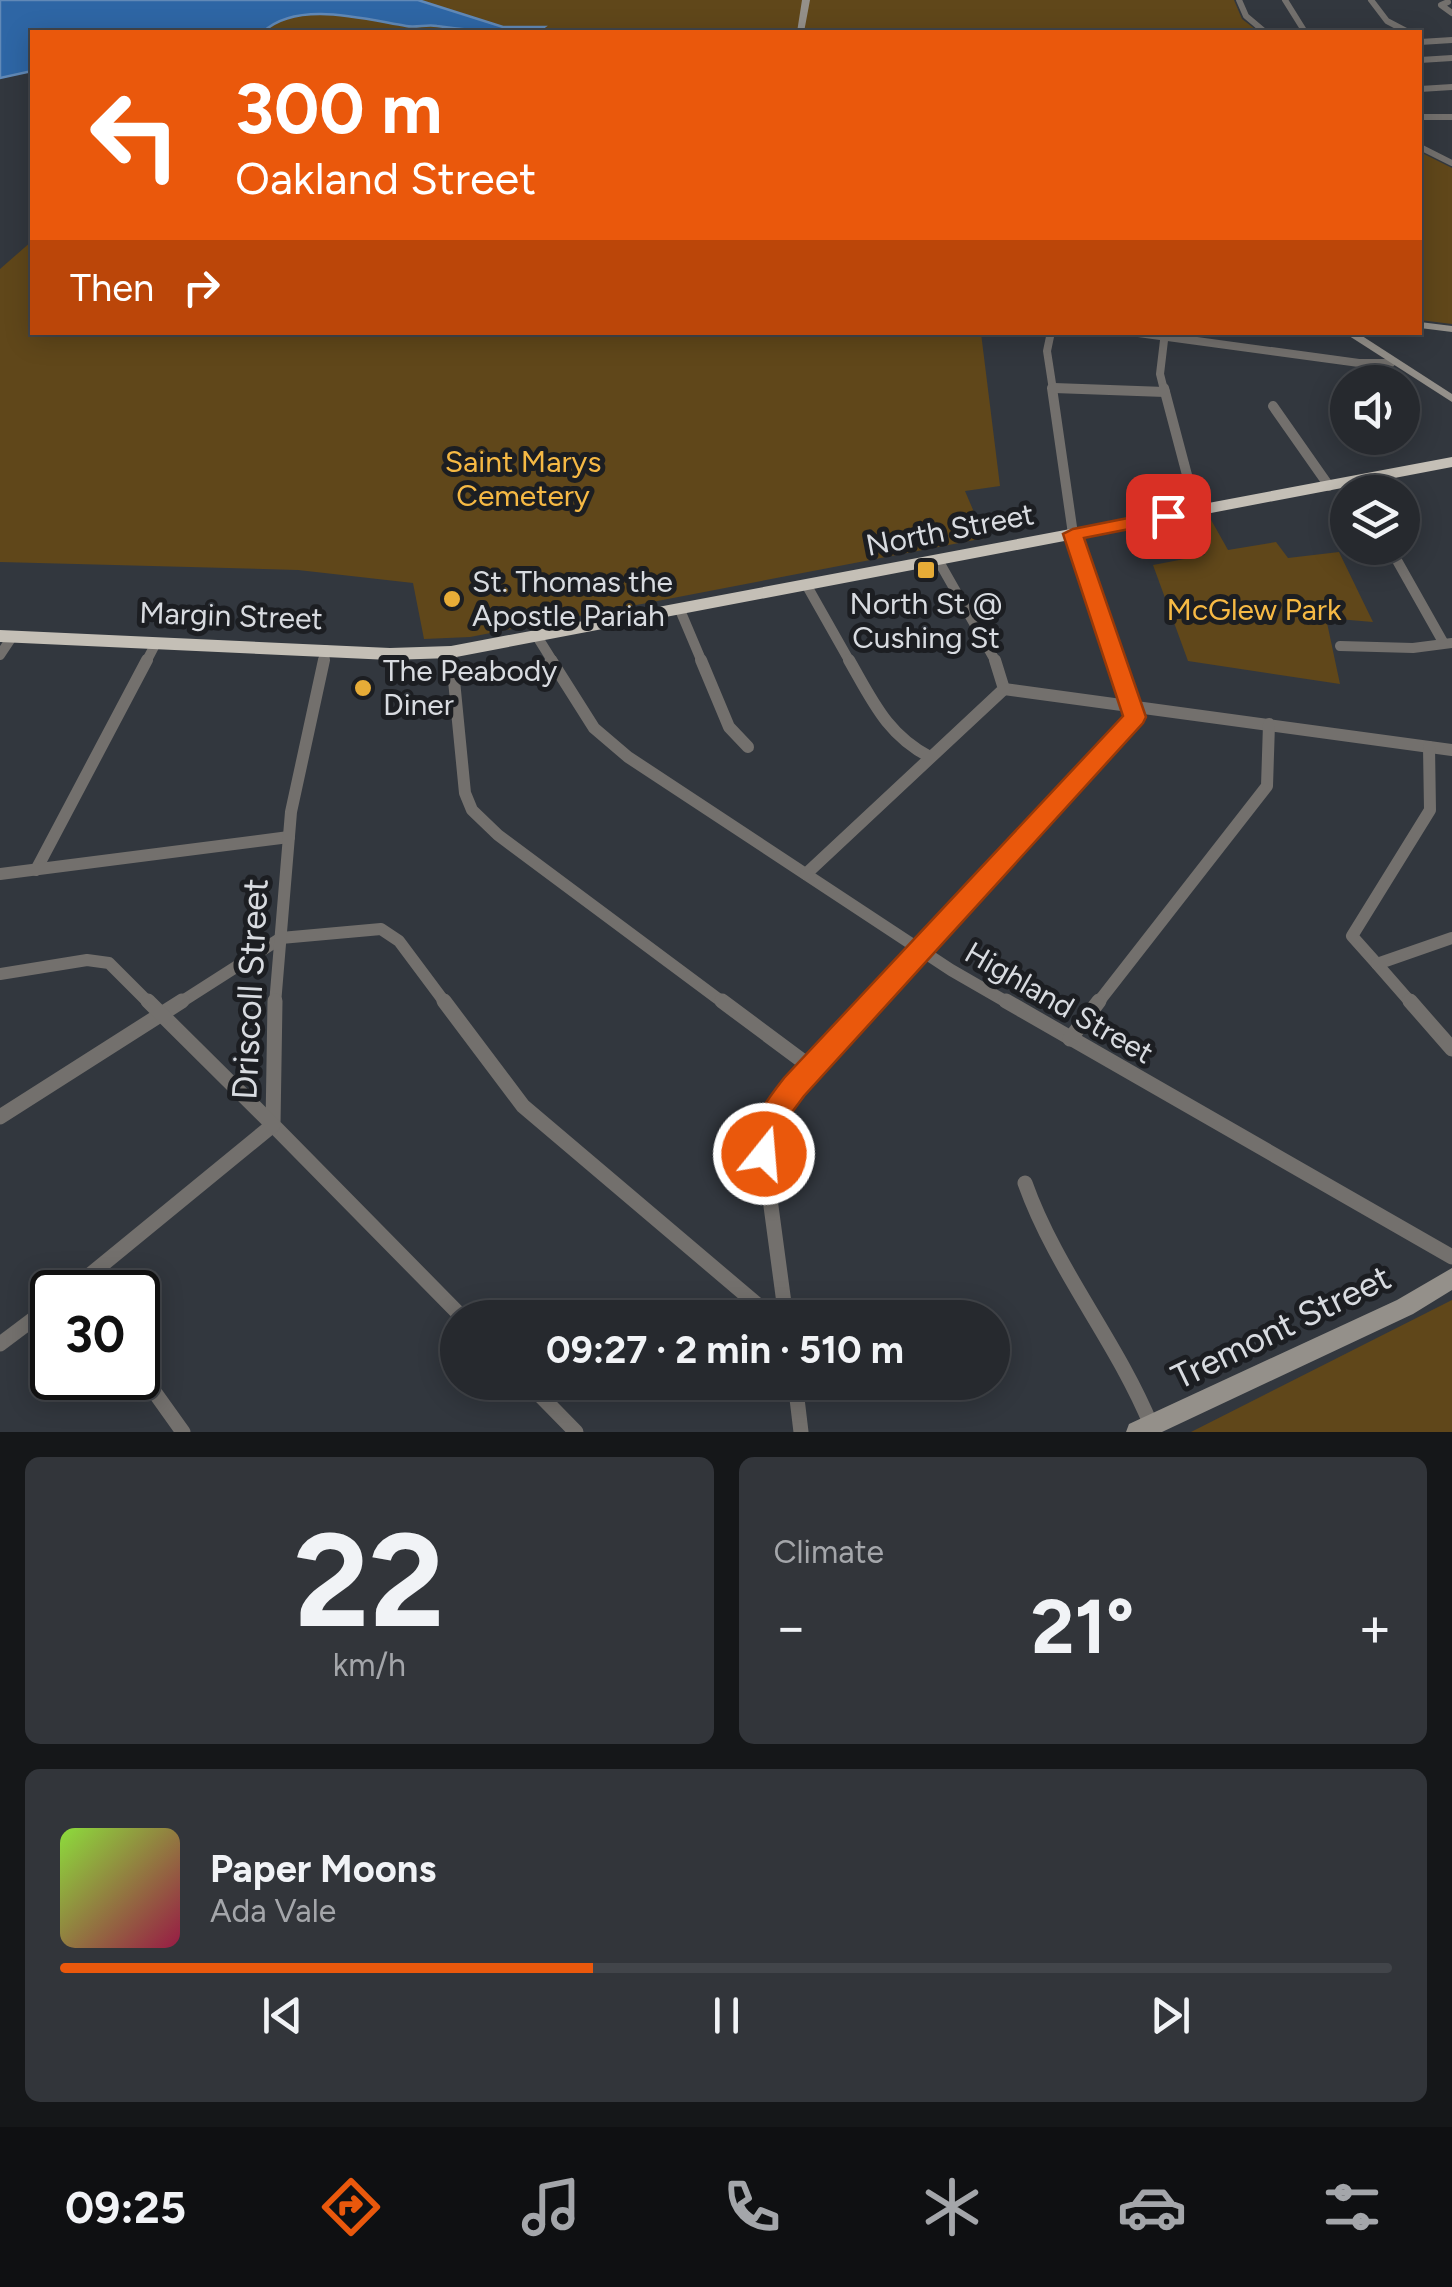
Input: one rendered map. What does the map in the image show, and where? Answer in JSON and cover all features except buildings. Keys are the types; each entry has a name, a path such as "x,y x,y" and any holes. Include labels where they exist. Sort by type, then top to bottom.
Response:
{"highway":[{"name":"North Street","path":"1402,475 1452,462"},
{"name":"North Street","path":"455,652 1329,486"},
{"name":"Margin Street","path":"6,636 455,652"}],"main road":[{"path":"800,30 806,0"},
{"path":"1422,324 1452,329"},
{"path":"1352,335 1452,399"},
{"name":"Tremont Street","path":"1144,1429 1404,1306 1452,1278"}],"street":[{"path":"1239,0 1246,16 1264,30"},
{"path":"1285,0 1304,30"},
{"path":"1371,0 1387,21 1404,30"},
{"path":"1448,1 1441,5 1452,14"},
{"path":"1422,40 1452,40"},
{"path":"1422,60 1452,58"},
{"path":"1422,89 1452,87"},
{"path":"1422,117 1452,118"},
{"path":"1422,147 1452,163"},
{"path":"1435,154 1452,154"},
{"path":"784,1300 764,1154 765,1130 812,1068 918,949 1135,717 1073,534 1047,351 1050,335"},
{"path":"1201,510 1190,490 1165,392 1159,357 1165,335 1359,363 1391,363"},
{"path":"1054,388 1165,392"},
{"path":"1273,406 1329,486"},
{"path":"938,560 993,652 1004,689"},
{"path":"1340,646 1413,648 1447,643 1400,565"},
{"path":"807,586 887,727 905,744 930,757"},
{"path":"680,610 729,727 748,747"},
{"path":"0,656 6,636"},
{"name":"Highland Street","path":"538,638 602,737 918,949 1452,1257"},
{"path":"36,870 156,643"},
{"name":"Driscoll Street","path":"326,650 289,837 271,1053 272,1125 445,1300"},
{"path":"455,652 463,776 472,810 498,835 812,1068"},
{"path":"1004,689 1452,750"},
{"path":"806,874 1004,689"},
{"path":"1070,1040 1268,786 1269,724"},
{"path":"1429,747 1433,789 1430,810 1352,936 1452,1048"},
{"path":"0,874 289,837"},
{"path":"0,1118 280,938 369,929 391,933 522,1106 752,1300"},
{"path":"1377,964 1452,938"},
{"path":"0,974 100,960 118,970 272,1125 100,1270"},
{"path":"1025,1184 1034,1211 1112,1341 1144,1429"},
{"path":"0,1344 30,1321"},
{"path":"160,1399 184,1432"},
{"path":"545,1400 576,1432"},
{"path":"797,1400 801,1432"}],"green space":[{"path":"418,0 1234,0 1242,19 1256,30 541,30 530,26 503,27"},
{"path":"324,7 350,9 410,27 434,25 454,30 265,30 281,15"},
{"path":"1422,153 1452,168 1452,324 1422,320"},
{"name":"Saint Marys Cemetery","path":"30,243 30,335 981,335 1000,486 965,491 985,538 470,637 424,639 413,583 298,570 0,562 0,269"},
{"name":"McGlew Park","path":"1210,518 1228,550 1276,542 1288,558 1330,553 1330,565 1345,565 1373,622 1326,618 1340,684 1188,661 1153,565 1205,555 1192,521"},
{"path":"1452,1300 1452,1432 1191,1432"}],"water":[{"path":"0,0 418,0 503,27 544,27 476,30 312,14 277,22 266,30 30,30 30,71 0,78"}],"place":[{"name":"North St @ Cushing St","path":"926,570"},
{"name":"St. Thomas the Apostle Pariah","path":"452,599"},
{"name":"The Peabody Diner","path":"363,688"}],"route":[{"path":"764,1154 765,1130 794,1087 1135,717 1073,534 1168,516"}]}
